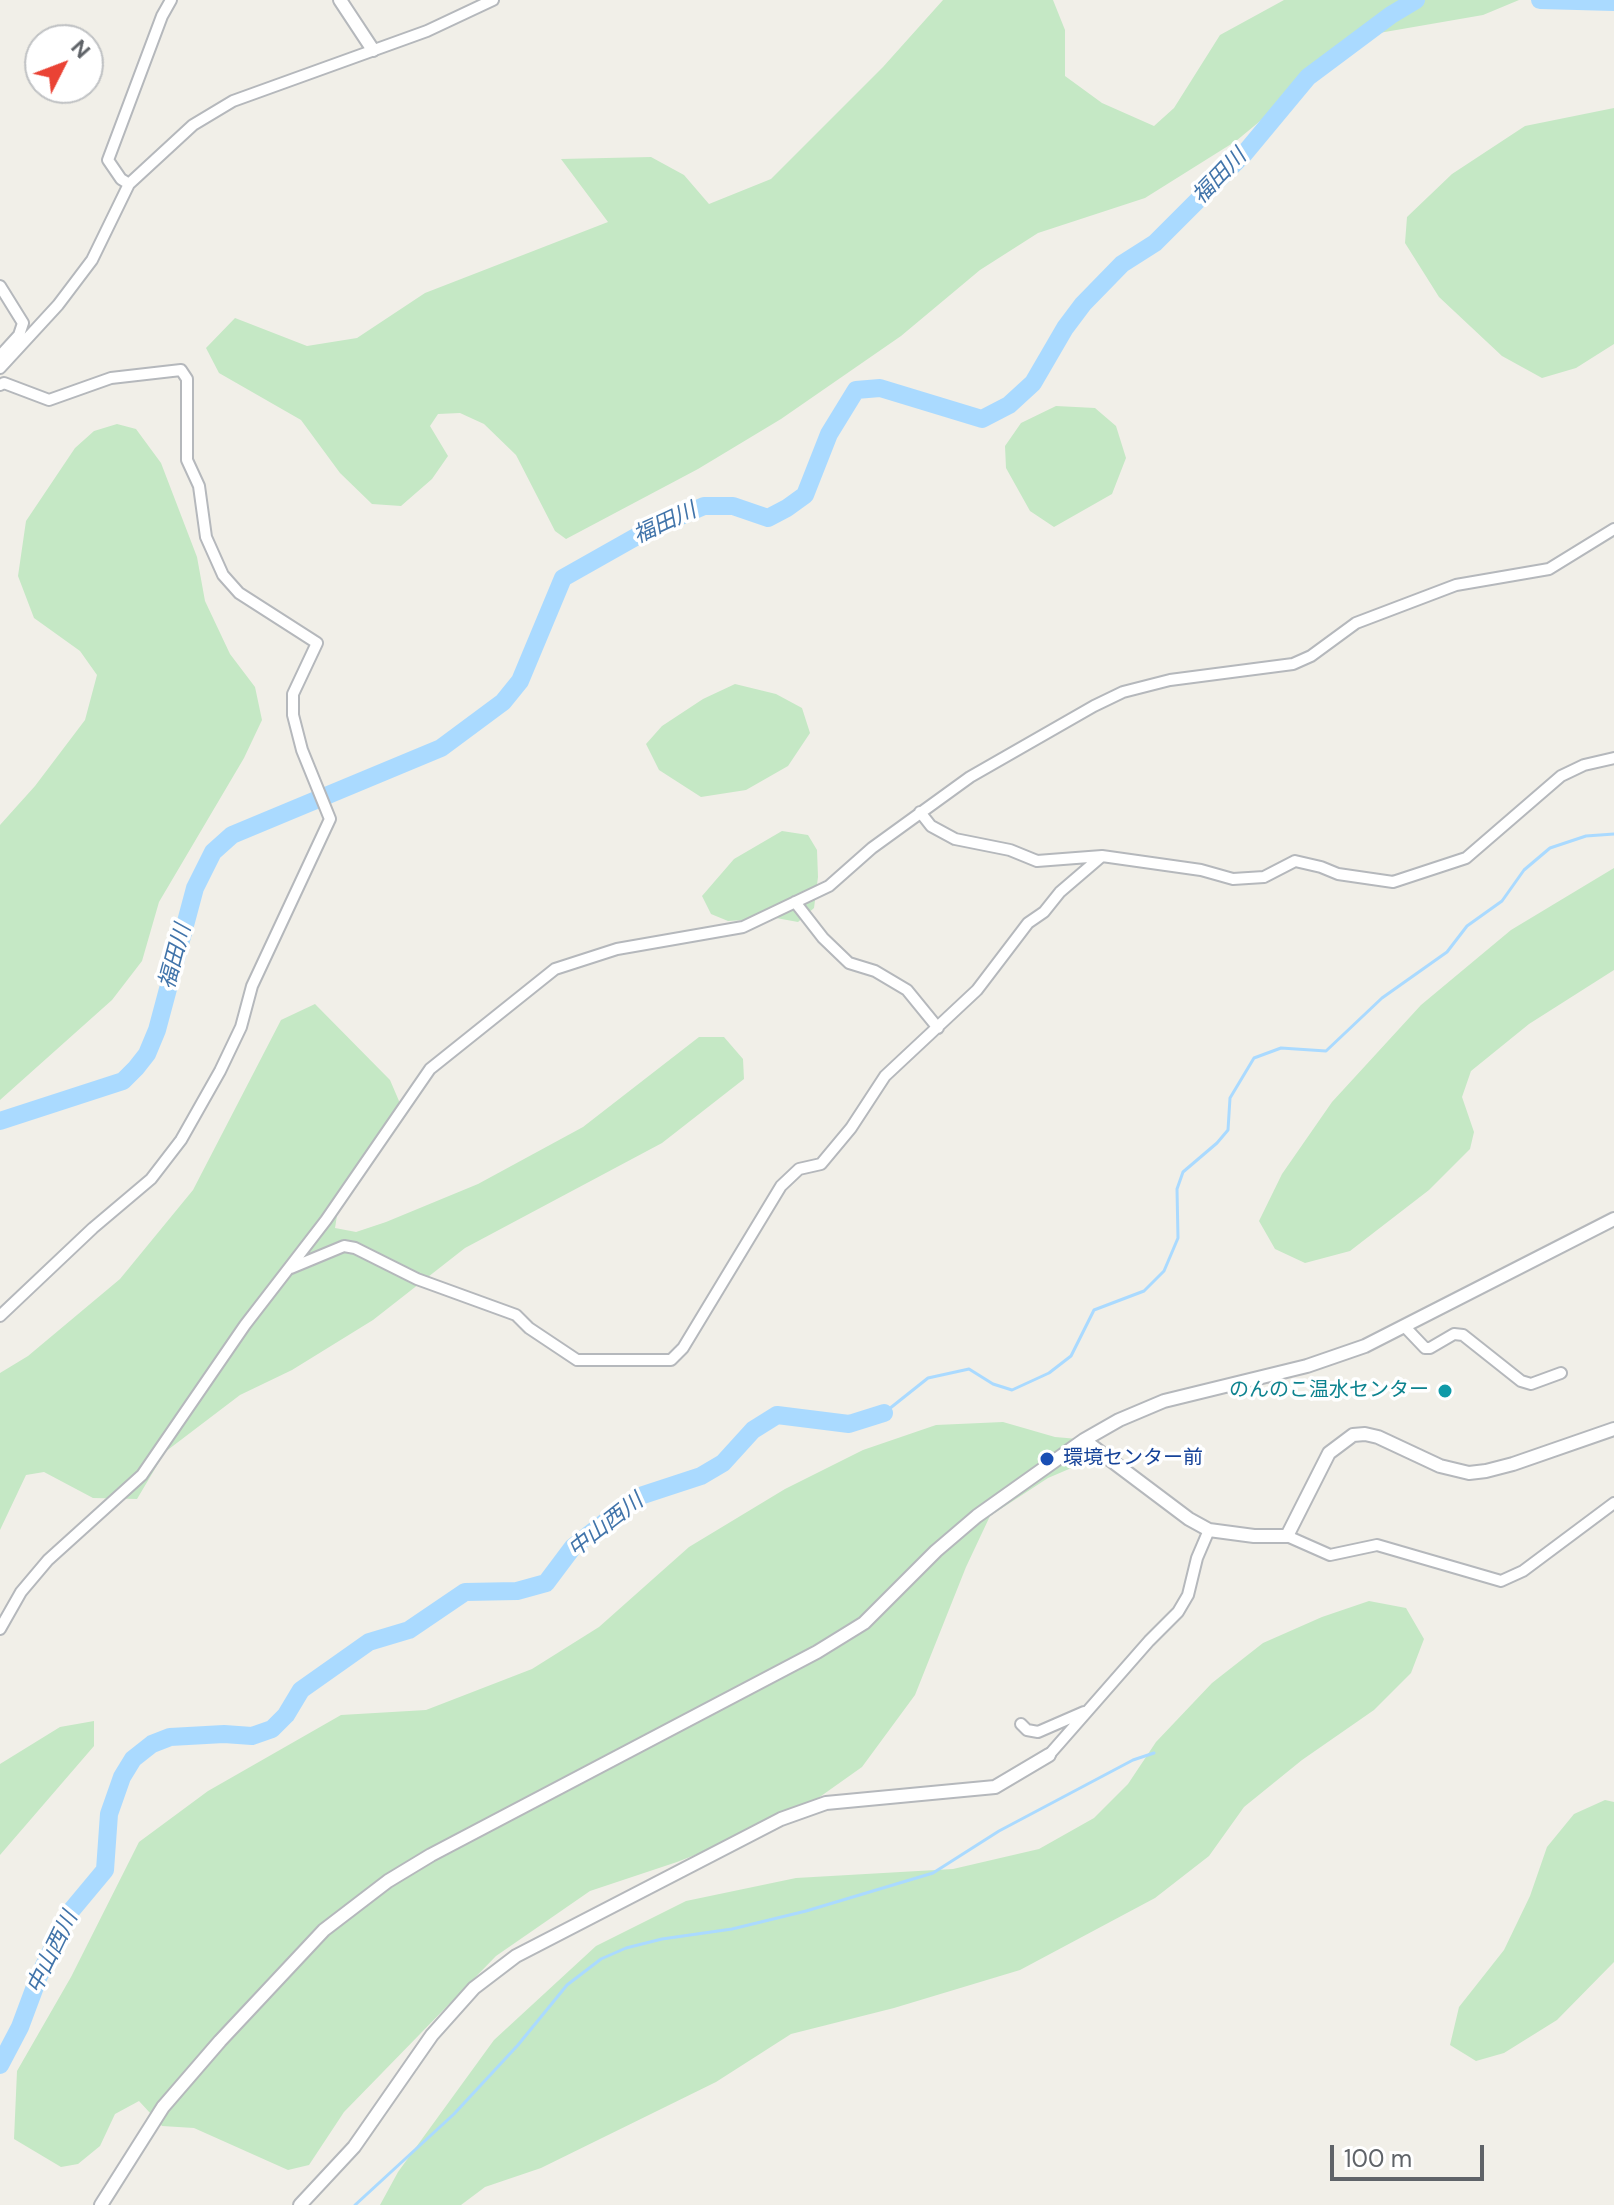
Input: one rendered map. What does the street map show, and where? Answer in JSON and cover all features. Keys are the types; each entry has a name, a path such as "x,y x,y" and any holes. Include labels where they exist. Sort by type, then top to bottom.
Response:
{"street":[{"path":"129,184 121,179 108,160 162,16 171,0"},
{"path":"340,0 373,50"},
{"path":"0,368 58,305 92,260 129,184 193,125 233,101 427,31 493,0"},
{"path":"0,286 23,323 19,335 0,356"},
{"path":"0,385 4,383 49,400 111,378 181,370 187,379 187,460 199,486 206,537 223,575 239,593 317,643 293,694 293,715 302,750 330,819 252,986 241,1027 181,1140 151,1179 93,1228 0,1316"},
{"path":"0,1629 21,1592 48,1560 142,1475 204,1383 384,1138 430,1069 555,969 617,949 743,927 829,886 872,848 970,777 1123,692 1170,680 1293,664 1311,656 1356,623 1456,585 1549,569 1614,529"},
{"path":"920,812 931,826 955,839 1010,850 1037,861 1102,856 1201,870 1233,879 1264,877 1295,861 1338,874 1393,882 1466,858 1561,776 1584,765 1614,758"},
{"path":"289,1269 344,1246 355,1248 417,1279 516,1315 529,1328 577,1360 671,1360 683,1348 781,1186 799,1169 821,1164 851,1128 885,1076 977,990 1028,923 1044,912 1060,892 1102,856"},
{"path":"795,902 823,938 849,963 875,971 907,990 938,1028"},
{"path":"101,2205 131,2154 187,2078 324,1930 361,1899 431,1855 806,1658 864,1623 936,1551 977,1516 1084,1440 1119,1420 1164,1401 1332,1359 1405,1327 1536,1256 1614,1219"},
{"path":"1405,1327 1425,1348 1454,1334 1463,1335 1521,1381 1531,1384 1561,1373"},
{"path":"1287,1536 1329,1453 1353,1435 1378,1437 1440,1466 1469,1473 1513,1464 1614,1429"},
{"path":"1084,1440 1189,1519 1209,1530 1254,1536 1287,1536 1330,1555 1377,1545 1501,1581 1523,1571 1614,1503"},
{"path":"300,2205 354,2147 432,2035 474,1988 516,1956 796,1814 826,1803 872,1796 962,1792 995,1787 1049,1755 1178,1612 1188,1595 1197,1558 1209,1530"},
{"path":"1021,1724 1027,1730 1038,1732 1089,1710"}],"green space":[{"path":"943,0 1053,0 1065,30 1065,76 1102,103 1154,126 1174,108 1220,35 1284,0 1519,0 1483,15 1379,33 1318,73 1236,141 1145,198 1038,233 980,270 901,336 781,419 698,469 566,539 555,531 516,455 484,424 460,413 438,414 430,426 448,456 432,479 401,506 372,504 340,473 301,420 219,373 206,348 235,318 307,346 357,338 425,293 608,222 561,159 651,157 684,175 709,204 771,179 883,67"},
{"path":"1614,108 1614,344 1576,368 1542,378 1502,356 1439,297 1405,243 1407,217 1452,174 1525,126"},
{"path":"1056,406 1095,408 1116,426 1126,458 1112,494 1054,527 1030,511 1006,468 1005,446 1021,423"},
{"path":"117,424 136,429 161,463 197,557 205,601 230,654 255,687 262,720 244,758 159,902 142,961 112,1000 0,1100 0,825 35,786 85,720 97,675 80,651 34,618 18,576 26,521 75,448 94,431"},
{"path":"735,684 776,694 802,708 810,733 788,766 746,790 701,797 659,770 646,744 662,726 703,699"},
{"path":"782,831 808,835 817,850 814,908 798,922 776,918 728,921 711,914 702,896 734,859"},
{"path":"1614,868 1614,970 1529,1024 1471,1071 1462,1097 1474,1132 1470,1149 1429,1190 1350,1251 1305,1263 1275,1249 1259,1221 1282,1174 1332,1102 1421,1005 1511,930"},
{"path":"315,1004 390,1080 402,1108 339,1203 335,1228 356,1232 478,1184 583,1127 699,1037 724,1037 743,1059 744,1079 662,1143 465,1248 373,1320 292,1370 240,1395 165,1452 137,1499 93,1498 44,1472 26,1475 0,1530 0,1373 28,1356 120,1279 193,1190 281,1020"},
{"path":"1003,1422 1055,1437 1078,1439 1084,1455 1076,1466 1048,1478 990,1516 966,1567 915,1695 862,1767 790,1818 677,1862 590,1891 496,1956 344,2112 309,2165 288,2170 194,2128 162,2126 139,2101 115,2114 100,2146 78,2164 61,2167 14,2139 17,2071 71,1977 139,1842 208,1791 341,1715 426,1710 532,1669 599,1627 689,1547 785,1489 863,1450 936,1425"},
{"path":"1369,1601 1406,1608 1424,1639 1411,1673 1374,1710 1302,1760 1244,1807 1209,1856 1155,1898 1020,1970 894,2008 791,2034 716,2082 541,2168 485,2187 461,2205 380,2205 398,2172 494,2040 596,1946 686,1901 796,1878 953,1869 1039,1849 1094,1818 1128,1784 1156,1742 1212,1683 1263,1643 1322,1617"},
{"path":"94,1721 94,1746 0,1855 0,1764 60,1727"},
{"path":"1605,1800 1614,1802 1614,1962 1557,2020 1504,2053 1476,2061 1450,2045 1459,2007 1504,1950 1530,1896 1547,1847 1574,1814"}],"waterway":[{"name":"福田川","path":"0,1121 123,1081 136,1068 147,1054 157,1030 195,888 213,852 232,835 441,748 503,702 520,681 563,578 648,530 704,506 733,506 768,518 787,508 805,495 829,434 856,390 880,388 982,419 1009,405 1033,383 1083,304 1122,264 1155,243 1244,154 1308,77 1416,0"},
{"name":"福田川","path":"1540,0 1614,2"},
{"path":"884,1413 928,1378 969,1369 993,1384 1012,1390 1049,1373 1071,1356 1094,1310 1144,1291 1164,1271 1178,1238 1177,1189 1183,1172 1228,1130 1230,1098 1254,1058 1281,1048 1326,1051 1382,998 1447,952 1467,926 1502,901 1524,870 1550,848 1586,836 1614,834"},
{"name":"中山西川","path":"0,2065 70,1912 105,1870 109,1814 122,1777 133,1759 152,1744 170,1737 252,1736 272,1729 286,1715 301,1690 369,1642 409,1630 465,1592 517,1591 546,1583 573,1547 637,1497 701,1476 723,1463 753,1430 777,1415 849,1424 884,1413"},
{"path":"355,2205 454,2114 518,2045 567,1985 601,1959 626,1948 662,1939 732,1929 806,1911 933,1873 999,1831 1133,1760 1154,1753"}],"place":[{"name":"のんのこ温水センター","path":"1445,1391"},
{"name":"環境センター前","path":"1047,1459"}]}
